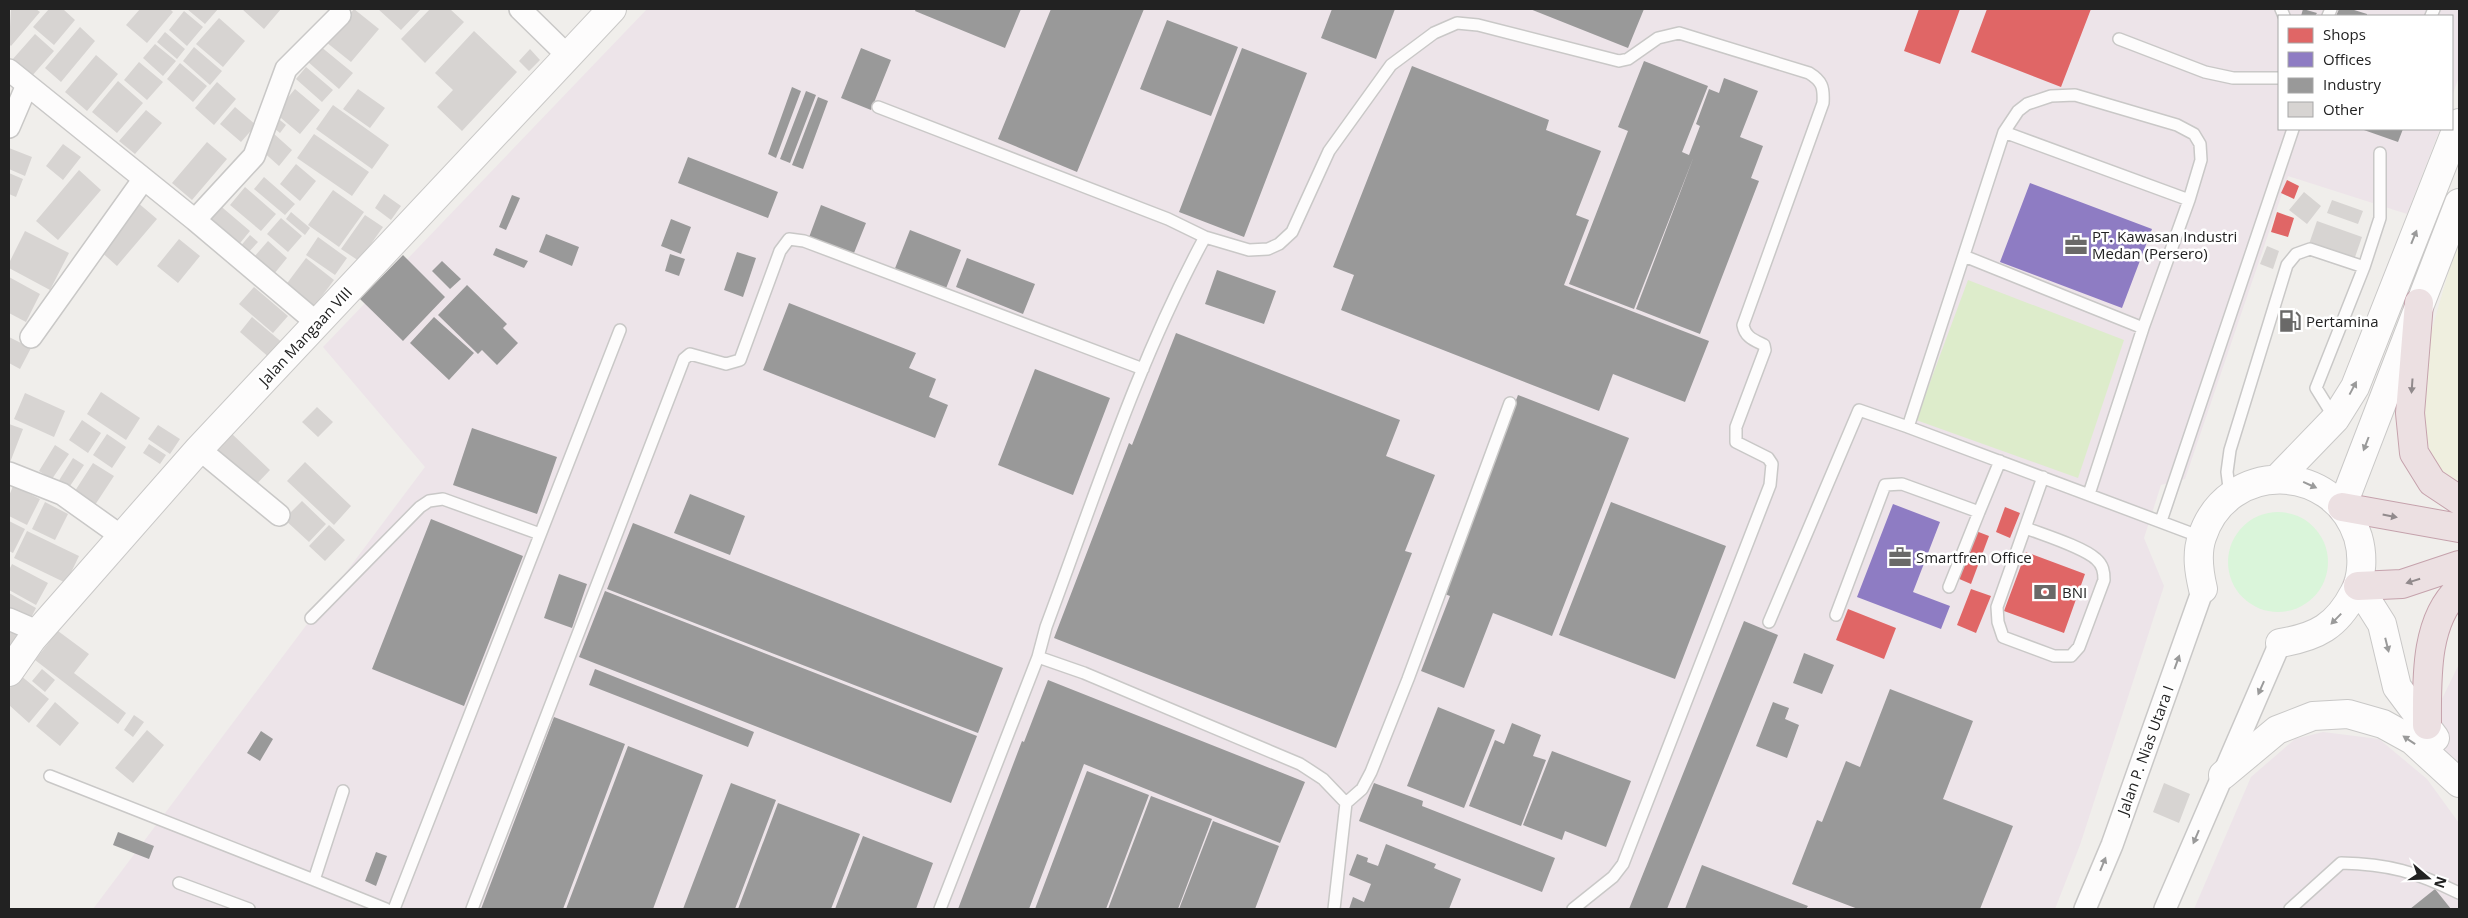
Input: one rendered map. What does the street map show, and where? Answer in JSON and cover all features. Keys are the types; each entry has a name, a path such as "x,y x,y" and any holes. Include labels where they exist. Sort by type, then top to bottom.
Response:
{"highway":[{"path":"2419,303 2410,412 2414,453 2432,482 2459,500"},
{"path":"2342,507 2459,528"},
{"path":"2358,586 2402,584 2459,565"},
{"path":"2427,725 2426,668 2435,630 2451,596 2459,589"}],"street":[{"path":"520,9 568,56"},
{"name":"Jalan Mangaan VIII","path":"9,672 39,632 198,450 612,9"},
{"path":"195,220 254,156 286,69 340,15"},
{"path":"9,70 143,180 195,220 317,323"},
{"path":"9,127 27,84"},
{"path":"2278,478 2335,419 2355,386 2459,123"},
{"path":"31,336 143,180"},
{"path":"2342,507 2459,203"},
{"path":"198,450 279,515"},
{"path":"9,473 62,494 121,536"},
{"path":"2165,909 2280,643 2305,639 2328,627 2346,609 2358,586 2362,565 2360,544 2354,524 2342,507 2324,491 2302,481 2278,478 2253,483 2230,495 2212,514 2201,537 2198,563 2203,589"},
{"path":"2358,586 2382,624 2398,687 2427,725 2459,778"},
{"name":"Jalan P. Nias Utara I","path":"2085,909 2112,845 2203,589"},
{"path":"9,619 39,632"},
{"path":"2223,775 2277,730 2314,716 2348,714 2383,724 2412,740 2459,783"}],"lane":[{"path":"878,107 1168,219 1205,237 1250,250 1268,249 1279,244 1292,232 1329,151 1392,65 1434,34 1457,23 1478,24 1619,61 1628,59 1658,38 1680,33 1809,74 1820,80 1824,90 1822,102 1743,325 1749,337 1764,345 1765,350 1736,427 1736,442 1768,458 1772,464 1770,485 1623,864 1613,877 1573,909"},
{"path":"2119,39 2205,72 2233,78 2278,78"},
{"path":"1908,427 2004,132 2018,111 2027,104 2051,96 2075,95 2177,125 2194,134 2200,144 2201,160 2189,200 2143,328 2089,494"},
{"path":"2161,521 2293,130"},
{"path":"2004,132 2189,200"},
{"path":"2335,419 2316,388 2364,267 2380,218 2380,153"},
{"path":"940,909 1038,657 1046,627 1143,369 1188,268 1205,237"},
{"path":"472,909 684,358 690,354 726,364 740,360 780,251 789,239 804,241 1143,369"},
{"path":"2230,495 2227,472 2230,450 2287,265 2296,254 2310,249 2364,267"},
{"path":"1964,256 2143,328"},
{"path":"394,909 620,330"},
{"path":"1334,909 1346,803 1362,789 1371,772 1408,679 1510,403"},
{"path":"1769,622 1859,410 2201,537"},
{"path":"1949,587 2000,461"},
{"path":"2026,528 2086,553 2096,559 2104,569 2104,580 2079,647 2071,656 2054,656 2003,637 1998,622 1997,607 2043,477"},
{"path":"1836,615 1885,485 1902,484 1979,512"},
{"path":"311,618 420,507 430,501 444,499 540,534"},
{"path":"1038,657 1084,673 1300,764 1323,779 1346,803"},
{"path":"50,776 386,909"},
{"path":"314,880 343,791"},
{"path":"2290,909 2341,863 2376,864 2423,875 2459,893"},
{"path":"179,883 249,909"}],"shaded area":[{"path":"647,9 2459,9 2459,77 2453,93 2453,15 2278,15 2278,130 2440,130 2407,214 2288,176 2185,479 2161,485 2144,538 2164,586 2080,845 2055,909 93,909 425,467 323,347"},
{"path":"2459,664 2459,785 2436,756 2438,707"},
{"path":"2323,732 2379,739 2427,779 2459,823 2459,909 2194,909 2251,777 2295,739"}],"green space":[{"path":"2459,243 2459,483 2433,464 2417,398 2430,336 2449,270"},
{"path":"1968,280 2124,340 2078,478 1916,420"},
{"path":"2278,512 2297,516 2313,527 2324,543 2328,562 2324,581 2313,597 2297,608 2278,612 2259,608 2243,597 2232,581 2228,562 2232,543 2243,527 2259,516"}],"building: Shops":[{"path":"1919,9 1960,9 1940,64 1904,51"},
{"path":"1987,9 2091,9 2061,87 1971,52"},
{"path":"2287,180 2299,186 2294,199 2281,193"},
{"path":"2277,212 2294,218 2288,237 2271,232"},
{"path":"2005,507 2020,513 2010,538 1996,532"},
{"path":"1976,531 1989,536 1971,584 1957,578"},
{"name":"BNI","path":"2026,552 2085,574 2064,633 2004,611"},
{"path":"1971,589 1991,596 1976,633 1957,625"},
{"path":"1848,609 1896,628 1884,659 1836,640"}],"building: Offices":[{"name":"PT. Kawasan Industri Medan (Persero)","path":"2030,183 2152,229 2122,308 2000,262"},
{"name":"Smartfren Office","path":"1893,504 1940,522 1913,592 1950,606 1941,629 1857,597"}],"building: Industry":[{"path":"916,9 1021,9 1005,48 915,11"},
{"path":"1051,9 1144,9 1077,172 998,139"},
{"path":"1332,9 1395,9 1376,59 1321,38"},
{"path":"1530,9 1644,9 1628,48"},
{"path":"2303,9 2317,13 2316,15 2301,15"},
{"path":"2339,9 2351,9 2367,14 2367,15 2336,15"},
{"path":"1167,20 1238,47 1211,116 1140,89"},
{"path":"861,48 891,60 871,110 841,98"},
{"path":"1242,48 1307,73 1244,237 1179,212"},
{"path":"1644,61 1708,86 1682,152 1689,155 1700,126 1696,124 1709,89 1719,93 1724,78 1758,91 1740,137 1763,146 1751,178 1759,181 1700,334 1636,309 1694,156 1634,309 1569,284 1628,131 1618,127"},
{"path":"1412,66 1549,120 1546,130 1601,151 1576,215 1589,220 1564,285 1709,341 1685,402 1613,374 1599,411 1341,310 1354,275 1333,267"},
{"path":"792,87 801,91 776,158 768,154"},
{"path":"806,91 816,95 790,163 780,159"},
{"path":"818,97 828,101 803,169 792,165"},
{"path":"2364,130 2403,130 2398,142"},
{"path":"688,157 778,192 768,218 678,183"},
{"path":"512,195 520,198 506,230 499,227"},
{"path":"821,205 866,223 852,258 808,240"},
{"path":"671,219 691,227 681,254 661,246"},
{"path":"910,230 961,250 945,291 894,271"},
{"path":"546,234 579,247 572,266 539,252"},
{"path":"496,248 528,261 524,268 493,255"},
{"path":"737,252 756,258 743,297 724,290"},
{"path":"670,254 685,259 679,276 665,271"},
{"path":"403,255 445,297 403,341 360,299"},
{"path":"967,258 1035,284 1023,314 956,287"},
{"path":"442,261 461,279 450,289 432,271"},
{"path":"1217,270 1276,291 1264,324 1205,304"},
{"path":"467,285 507,324 503,328 518,343 497,365 482,350 478,354 438,315"},
{"path":"789,303 916,353 909,368 936,379 929,397 948,405 935,438 763,370"},
{"path":"434,317 474,353 449,380 410,343"},
{"path":"1176,333 1400,420 1386,456 1435,475 1405,551 1412,553 1336,748 1054,638 1129,443 1132,445"},
{"path":"1035,369 1110,398 1073,495 998,465"},
{"path":"1518,395 1629,438 1552,636 1493,613 1464,688 1421,671 1450,596 1442,593"},
{"path":"472,428 557,457 537,514 453,485"},
{"path":"690,494 745,516 730,555 674,533"},
{"path":"1611,502 1726,546 1675,679 1559,635"},
{"path":"431,519 523,556 464,706 372,669"},
{"path":"633,523 1003,668 978,733 607,589"},
{"path":"559,574 587,584 572,628 544,618"},
{"path":"605,591 977,736 951,803 579,657"},
{"path":"1744,621 1778,635 1667,909 1629,909"},
{"path":"1804,653 1834,665 1822,694 1793,683"},
{"path":"595,669 754,732 748,747 589,685"},
{"path":"1048,680 1305,782 1280,843 1084,764 1029,909 958,909 1022,741 1024,742"},
{"path":"1890,689 1973,721 1943,799 2013,826 1980,909 1858,909 1792,884 1817,820 1822,822 1846,761 1860,767"},
{"path":"1773,702 1789,708 1785,719 1799,725 1787,758 1756,746"},
{"path":"1438,707 1495,730 1464,808 1407,786"},
{"path":"554,717 625,744 563,909 481,909"},
{"path":"1512,723 1541,735 1533,756 1546,760 1521,826 1469,806 1495,740 1504,744"},
{"path":"261,731 273,739 260,761 247,753"},
{"path":"628,746 703,775 653,909 566,909"},
{"path":"1552,751 1631,781 1606,847 1565,831 1562,840 1523,825"},
{"path":"1087,771 1149,795 1106,909 1035,909"},
{"path":"731,783 776,800 735,909 683,909"},
{"path":"1374,783 1423,801 1422,806 1555,858 1542,892 1359,821"},
{"path":"1151,796 1212,819 1178,909 1108,909"},
{"path":"778,803 860,834 831,909 738,909"},
{"path":"1213,821 1279,846 1255,909 1179,909"},
{"path":"118,832 154,846 149,859 113,845"},
{"path":"863,836 933,863 916,909 835,909"},
{"path":"1386,844 1436,864 1434,868 1461,879 1449,909 1349,909 1353,897 1364,902 1371,884 1349,875 1357,854 1368,858 1367,862 1378,866"},
{"path":"376,852 387,856 376,886 365,881"},
{"path":"1702,865 1808,906 1806,909 1685,909"},
{"path":"2435,889 2451,909 2410,909"}],"building: Other":[{"path":"11,9 36,9 40,12 11,46 9,44"},
{"path":"49,9 63,9 75,20 54,45 33,27"},
{"path":"140,9 170,9 173,12 147,43 126,25"},
{"path":"187,9 218,9 205,24"},
{"path":"242,9 281,9 264,29"},
{"path":"354,9 379,29 351,62 326,42"},
{"path":"378,9 421,9 401,30"},
{"path":"430,9 450,9 464,22 425,63 401,39"},
{"path":"184,11 203,27 187,46 169,30"},
{"path":"219,18 245,41 223,67 196,44"},
{"path":"80,27 95,41 61,82 45,68"},
{"path":"474,31 517,72 462,131 437,107 453,90 435,73"},
{"path":"165,32 185,49 177,59 157,42"},
{"path":"35,34 54,51 31,77 12,60"},
{"path":"155,44 176,61 163,76 143,58"},
{"path":"320,46 353,73 339,89 307,61"},
{"path":"194,47 222,71 210,85 183,61"},
{"path":"530,49 540,60 529,71 519,61"},
{"path":"96,55 118,74 87,111 65,92"},
{"path":"139,62 163,82 147,100 124,80"},
{"path":"180,63 207,86 193,102 167,79"},
{"path":"306,67 333,90 322,102 296,79"},
{"path":"118,81 143,103 117,133 92,112"},
{"path":"217,82 236,99 214,125 195,108"},
{"path":"295,89 320,110 300,134 275,113"},
{"path":"358,89 385,108 370,128 343,109"},
{"path":"333,105 389,145 372,169 316,129"},
{"path":"235,107 256,125 241,142 220,124"},
{"path":"146,110 162,123 135,154 119,141"},
{"path":"275,116 286,125 280,133 268,123"},
{"path":"273,133 292,150 279,166 260,149"},
{"path":"314,134 369,172 352,196 297,158"},
{"path":"207,142 227,159 192,200 172,183"},
{"path":"63,144 81,157 63,180 46,166"},
{"path":"9,148 32,157 25,176 9,169"},
{"path":"296,164 316,181 300,201 280,184"},
{"path":"79,170 101,190 58,240 36,221"},
{"path":"9,173 23,179 16,197 9,194"},
{"path":"264,177 295,204 285,215 254,189"},
{"path":"245,187 276,214 261,231 230,205"},
{"path":"333,190 364,212 339,247 308,225"},
{"path":"2304,192 2321,206 2307,224 2289,210"},
{"path":"384,194 401,206 391,220 375,208"},
{"path":"2332,200 2363,211 2358,224 2327,213"},
{"path":"137,202 157,219 117,266 98,249"},
{"path":"217,203 250,231 236,248 203,219"},
{"path":"291,212 310,228 305,235 286,219"},
{"path":"365,215 383,227 359,261 341,249"},
{"path":"281,218 302,236 288,252 267,234"},
{"path":"2317,221 2362,237 2354,260 2309,244"},
{"path":"25,231 69,253 50,290 9,268 9,263"},
{"path":"250,235 258,242 246,255 238,249"},
{"path":"318,237 347,258 335,275 306,255"},
{"path":"179,239 200,256 178,283 157,266"},
{"path":"268,241 287,258 274,274 254,257"},
{"path":"2267,246 2279,251 2273,269 2260,264"},
{"path":"306,258 334,280 313,308 285,286"},
{"path":"9,277 40,294 26,322 9,313"},
{"path":"254,287 288,316 273,333 239,304"},
{"path":"252,317 284,344 271,359 240,332"},
{"path":"9,337 31,348 20,369 9,363"},
{"path":"101,392 140,418 126,440 87,414"},
{"path":"25,393 65,411 54,437 14,419"},
{"path":"317,407 333,422 318,437 302,422"},
{"path":"82,420 101,433 88,453 69,440"},
{"path":"9,424 23,429 9,465"},
{"path":"158,425 180,439 170,454 148,439"},
{"path":"231,433 270,470 251,490 212,453"},
{"path":"107,434 126,447 112,468 93,455"},
{"path":"149,444 166,455 160,464 143,453"},
{"path":"55,445 69,454 52,479 39,471"},
{"path":"73,458 84,465 68,489 58,482"},
{"path":"305,462 351,506 334,525 287,481"},
{"path":"93,463 114,476 93,508 73,494"},
{"path":"13,486 40,499 27,525 9,516 9,496"},
{"path":"302,501 326,524 309,542 284,519"},
{"path":"45,502 68,514 55,540 32,529"},
{"path":"9,521 25,529 13,553 9,551"},
{"path":"329,525 345,540 325,561 309,546"},
{"path":"27,531 79,556 66,583 14,558"},
{"path":"12,564 48,583 36,605 9,590 9,570"},
{"path":"9,593 36,608 28,624 9,613"},
{"path":"9,631 17,634 12,647 9,646"},
{"path":"58,631 89,654 74,673 126,713 118,724 35,660"},
{"path":"42,669 55,680 45,692 32,681"},
{"path":"20,675 49,699 29,723 9,705 9,689"},
{"path":"55,702 79,723 60,746 36,726"},
{"path":"134,715 144,722 133,737 124,730"},
{"path":"147,730 164,745 133,783 115,768"},
{"path":"2164,783 2190,794 2179,823 2153,812"}],"place":[{"name":"PT. Kawasan Industri Medan (Persero)","path":"2076,245"},
{"name":"Pertamina","path":"2290,321"},
{"name":"Smartfren Office","path":"1900,557"},
{"name":"BNI","path":"2045,592"}]}
